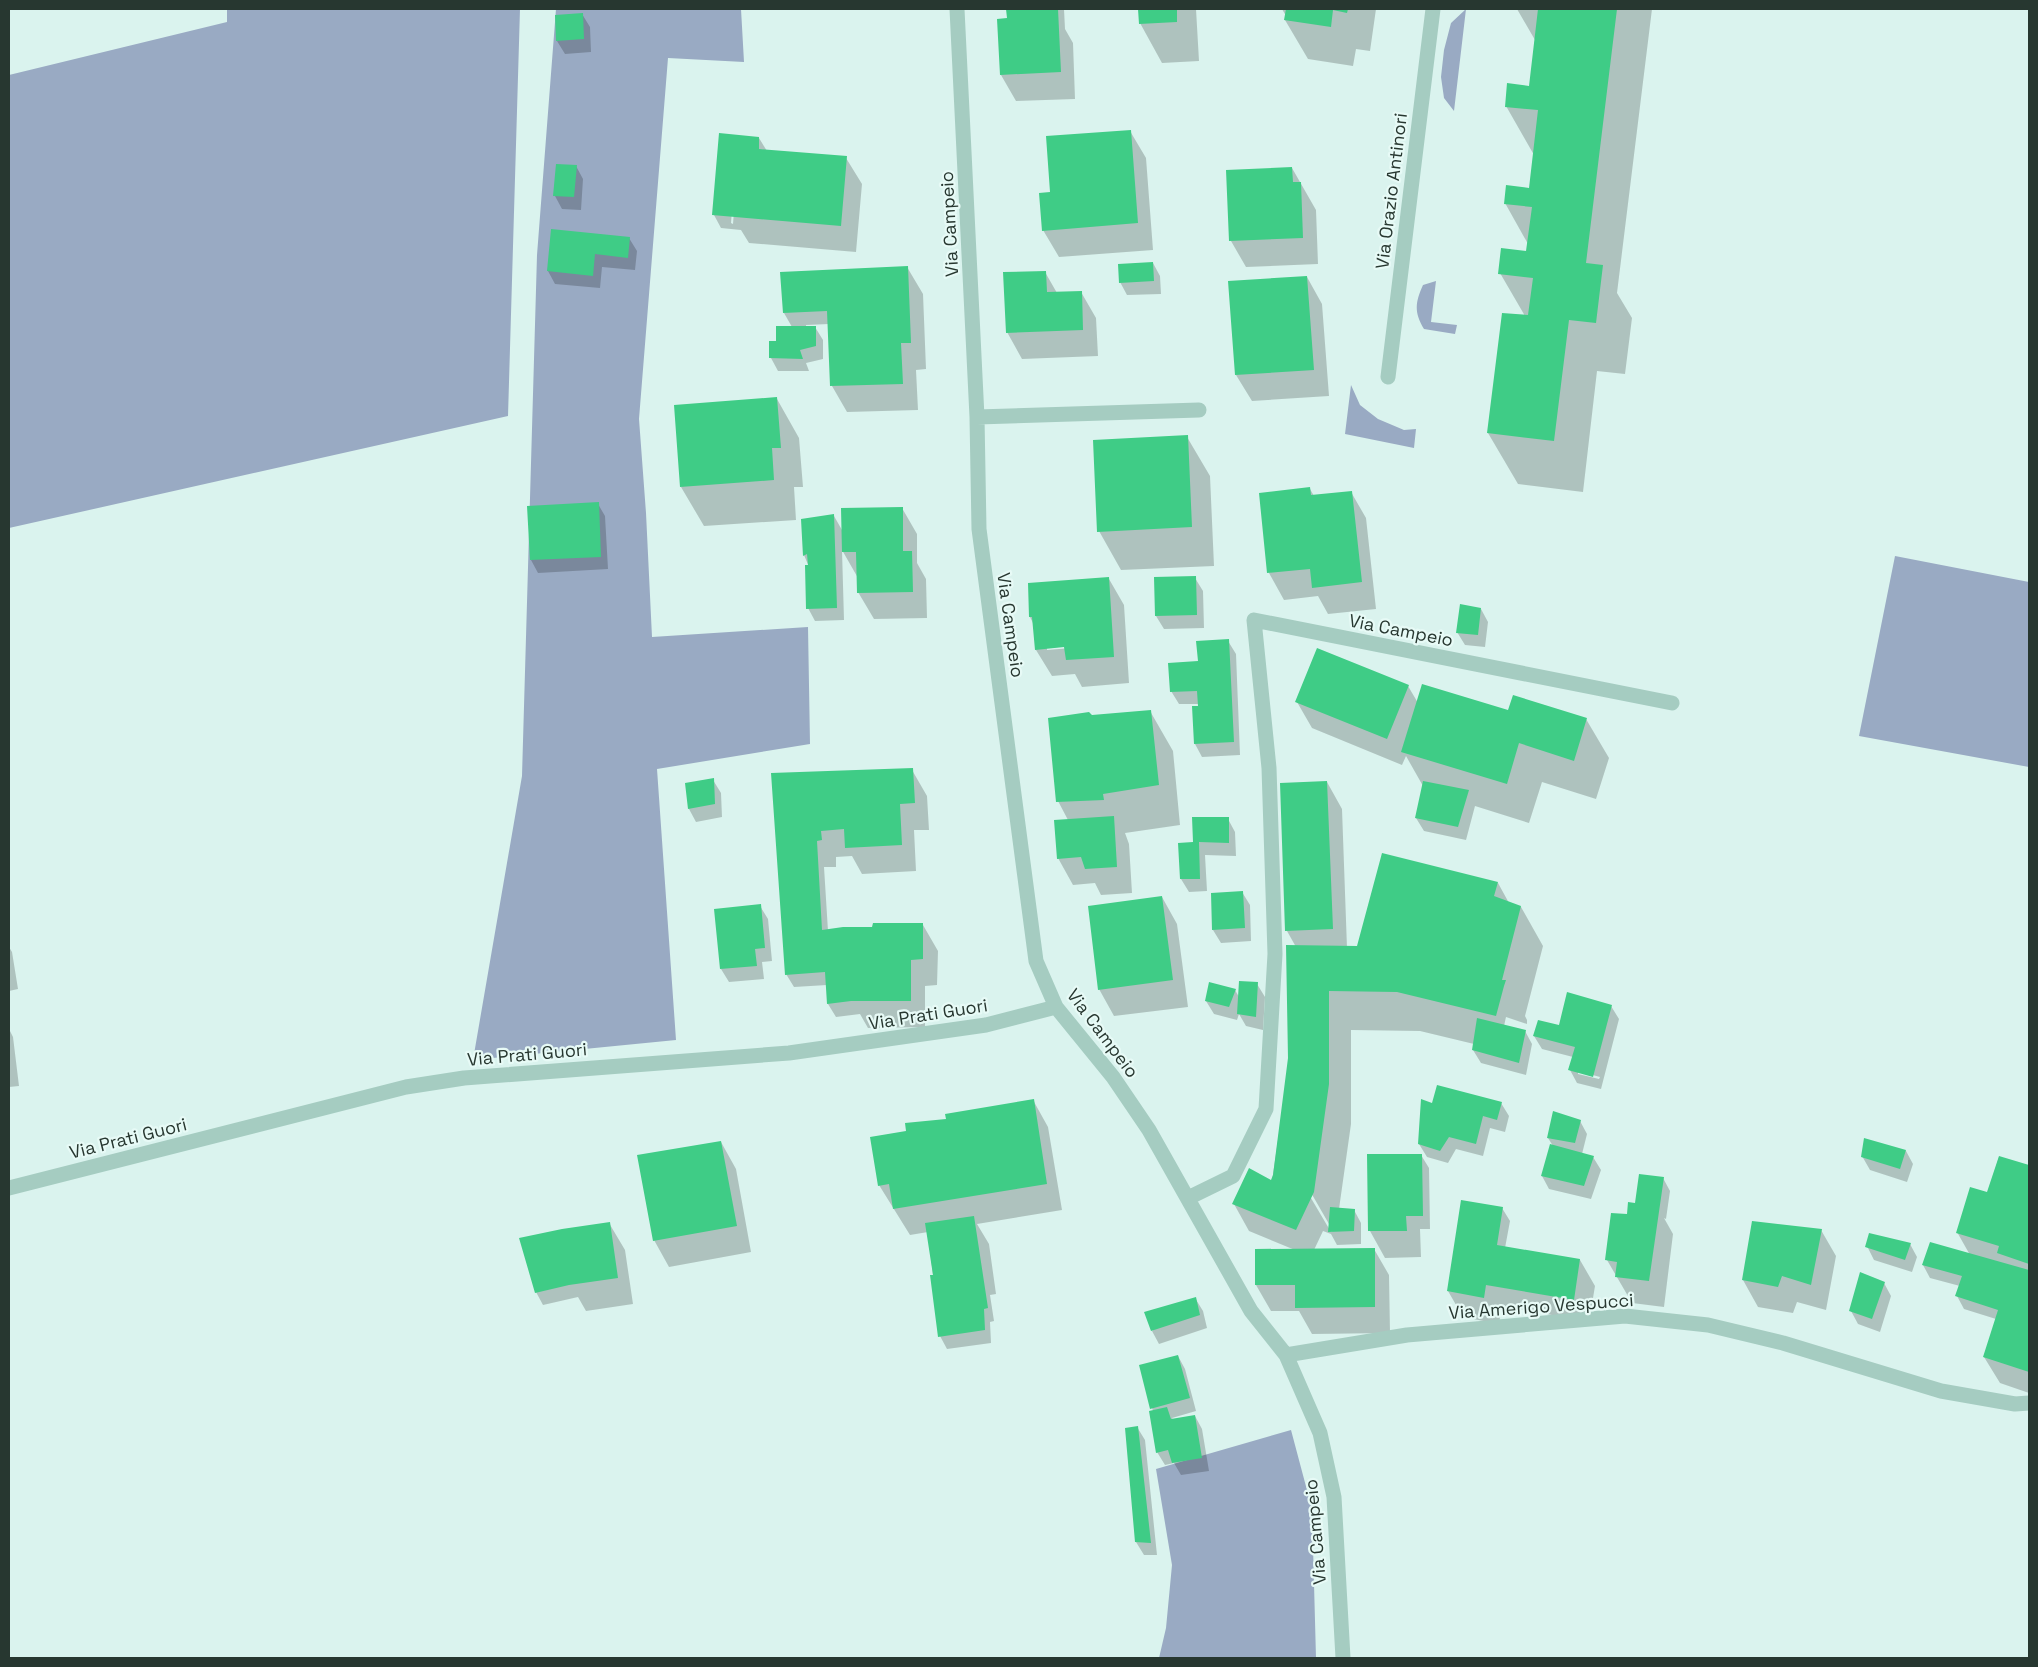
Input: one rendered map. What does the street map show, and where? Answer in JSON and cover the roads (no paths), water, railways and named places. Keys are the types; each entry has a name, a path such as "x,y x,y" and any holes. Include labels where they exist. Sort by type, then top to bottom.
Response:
{"street":[{"name":"Via Campeio","path":"957,9 977,417 979,529 1036,961 1056,1007 1113,1077 1139,1114 1251,1311 1286,1355 1320,1433 1334,1497 1343,1658"},
{"name":"Via Orazio Antinori","path":"1388,377 1433,9"},
{"path":"977,417 1199,410"},
{"name":"Via Campeio","path":"1188,1198 1233,1176 1266,1110 1274,954 1269,768 1254,620 1672,703"},
{"name":"Via Prati Guori","path":"9,1188 406,1087 464,1078 789,1053 986,1025 1056,1007"},
{"name":"Via Amerigo Vespucci","path":"1286,1355 1407,1335 1625,1316 1708,1325 1783,1343 1941,1391 2016,1404 2029,1403"}]}
